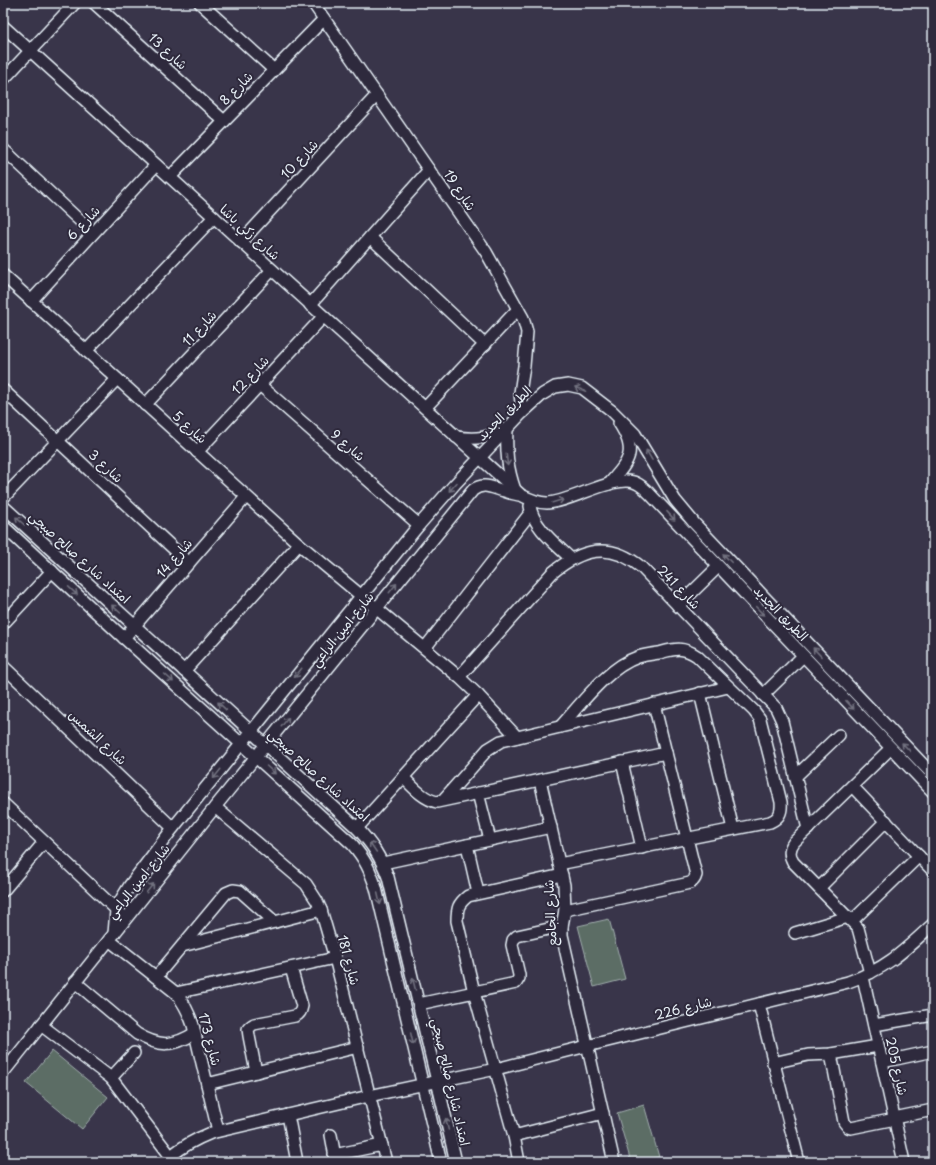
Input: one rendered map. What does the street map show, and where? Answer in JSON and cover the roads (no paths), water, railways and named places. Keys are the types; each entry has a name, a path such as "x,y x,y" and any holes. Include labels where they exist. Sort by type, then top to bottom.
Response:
{"street":[{"path":"3,80 75,3"},
{"name":"شارع 13","path":"94,3 224,121"},
{"path":"200,3 274,70"},
{"name":"شارع 19","path":"313,3 486,252 523,318 527,332 520,393 522,413"},
{"name":"شارع 8","path":"170,177 324,19"},
{"name":"شارع زكي باشا","path":"3,26 479,458"},
{"name":"شارع 10","path":"241,242 377,95"},
{"path":"3,149 93,233"},
{"name":"شارع 6","path":"31,301 156,165"},
{"path":"310,305 429,170"},
{"path":"86,351 214,217"},
{"path":"370,237 485,345"},
{"name":"شارع 11","path":"146,405 272,270"},
{"name":"شارع 5","path":"3,275 298,544 459,677 478,695 516,737"},
{"path":"425,408 518,309"},
{"name":"شارع 12","path":"197,452 324,317"},
{"path":"3,498 117,379"},
{"name":"شارع 9","path":"260,385 419,525"},
{"name":"الطريق الجديد","path":"933,775 694,524 675,500 635,434 612,411 582,388 568,385 555,387 543,394 522,413 479,458 518,492 531,500 538,502 554,503 610,484 630,481 637,483 659,502 718,567 933,792"},
{"name":"شارع 3","path":"3,390 189,563"},
{"path":"610,484 626,465 630,444 624,430 612,411"},
{"path":"456,437 469,439 482,438 495,435 507,428"},
{"path":"507,428 507,459 510,475 518,492"},
{"name":"شارع امين الراعي","path":"112,937 116,910 122,898 173,828 419,525 479,458"},
{"name":"شارع امين الراعي","path":"112,937 215,807 474,490 480,486 488,486 503,491 518,492"},
{"name":"شارع 14","path":"124,638 246,497"},
{"path":"531,500 531,512 536,523 571,559"},
{"name":"امتداد شارع صالح صبحي","path":"3,506 357,828 372,844 383,863 388,877 456,1162"},
{"path":"425,648 531,512"},
{"path":"3,526 124,638 352,844 362,857 369,868 376,888 441,1162"},
{"path":"184,671 298,544"},
{"name":"شارع 241","path":"459,677 552,573 571,559 591,552 613,552 623,555 632,560 641,568 776,708 782,721 808,829"},
{"path":"678,606 718,567"},
{"path":"3,624 52,571"},
{"path":"519,1162 514,1136 474,992 457,921 457,911 461,902 468,896 478,893 642,848 770,822 776,820 782,809 760,720 754,711 689,651 672,649 637,658 624,664 601,682 560,727"},
{"path":"763,695 803,656"},
{"name":"شارع الشمس","path":"3,666 173,828"},
{"path":"443,800 488,749 501,741 728,687"},
{"path":"700,693 733,830"},
{"path":"357,828 478,695"},
{"path":"565,910 693,882 695,878 696,875 654,704"},
{"path":"795,777 840,735"},
{"path":"808,829 891,748"},
{"path":"403,778 430,801 437,802 666,753"},
{"path":"622,762 642,848"},
{"name":"شارع الجامع","path":"540,780 561,869 565,894 562,935 614,1162"},
{"path":"852,786 933,871"},
{"path":"478,793 490,840"},
{"path":"3,803 126,919"},
{"name":"شارع 181","path":"215,807 306,884 312,892 320,910 335,958 358,1047 368,1096 386,1162"},
{"path":"819,888 886,822"},
{"path":"383,863 551,827"},
{"name":"شارع 205","path":"808,829 794,842 791,847 790,857 793,862 858,928 861,937 878,1046 904,1162"},
{"path":"3,891 44,842"},
{"path":"466,845 478,893"},
{"path":"795,933 850,919 919,856"},
{"path":"156,977 221,897 226,893 233,890 240,892 275,922"},
{"path":"182,946 320,910"},
{"name":"شارع 226","path":"173,1159 181,1148 196,1139 218,1131 422,1084 496,1070 587,1046 848,982 866,975 895,958 933,924"},
{"path":"419,1004 513,984 518,981 519,975 512,942 514,937 562,926"},
{"path":"3,1073 112,937"},
{"name":"شارع 173","path":"112,937 176,993 184,1003 190,1014 218,1131"},
{"path":"176,993 335,958"},
{"path":"256,1072 248,1036 248,1029 254,1024 298,1015 301,1011 302,1006 291,968"},
{"path":"75,982 137,1034 148,1041 160,1044 173,1043 185,1040 195,1033"},
{"path":"759,1004 799,1162"},
{"path":"874,1025 933,1015"},
{"path":"41,1025 110,1078 173,1159"},
{"path":"773,1063 808,1056 831,1054 878,1046"},
{"path":"207,1084 358,1047"},
{"path":"882,1062 933,1051"},
{"path":"110,1078 134,1053"},
{"path":"831,1054 846,1125 851,1128 933,1110"},
{"path":"514,1136 603,1113"},
{"path":"288,1115 297,1162"},
{"path":"332,1135 335,1158 382,1145"}]}
